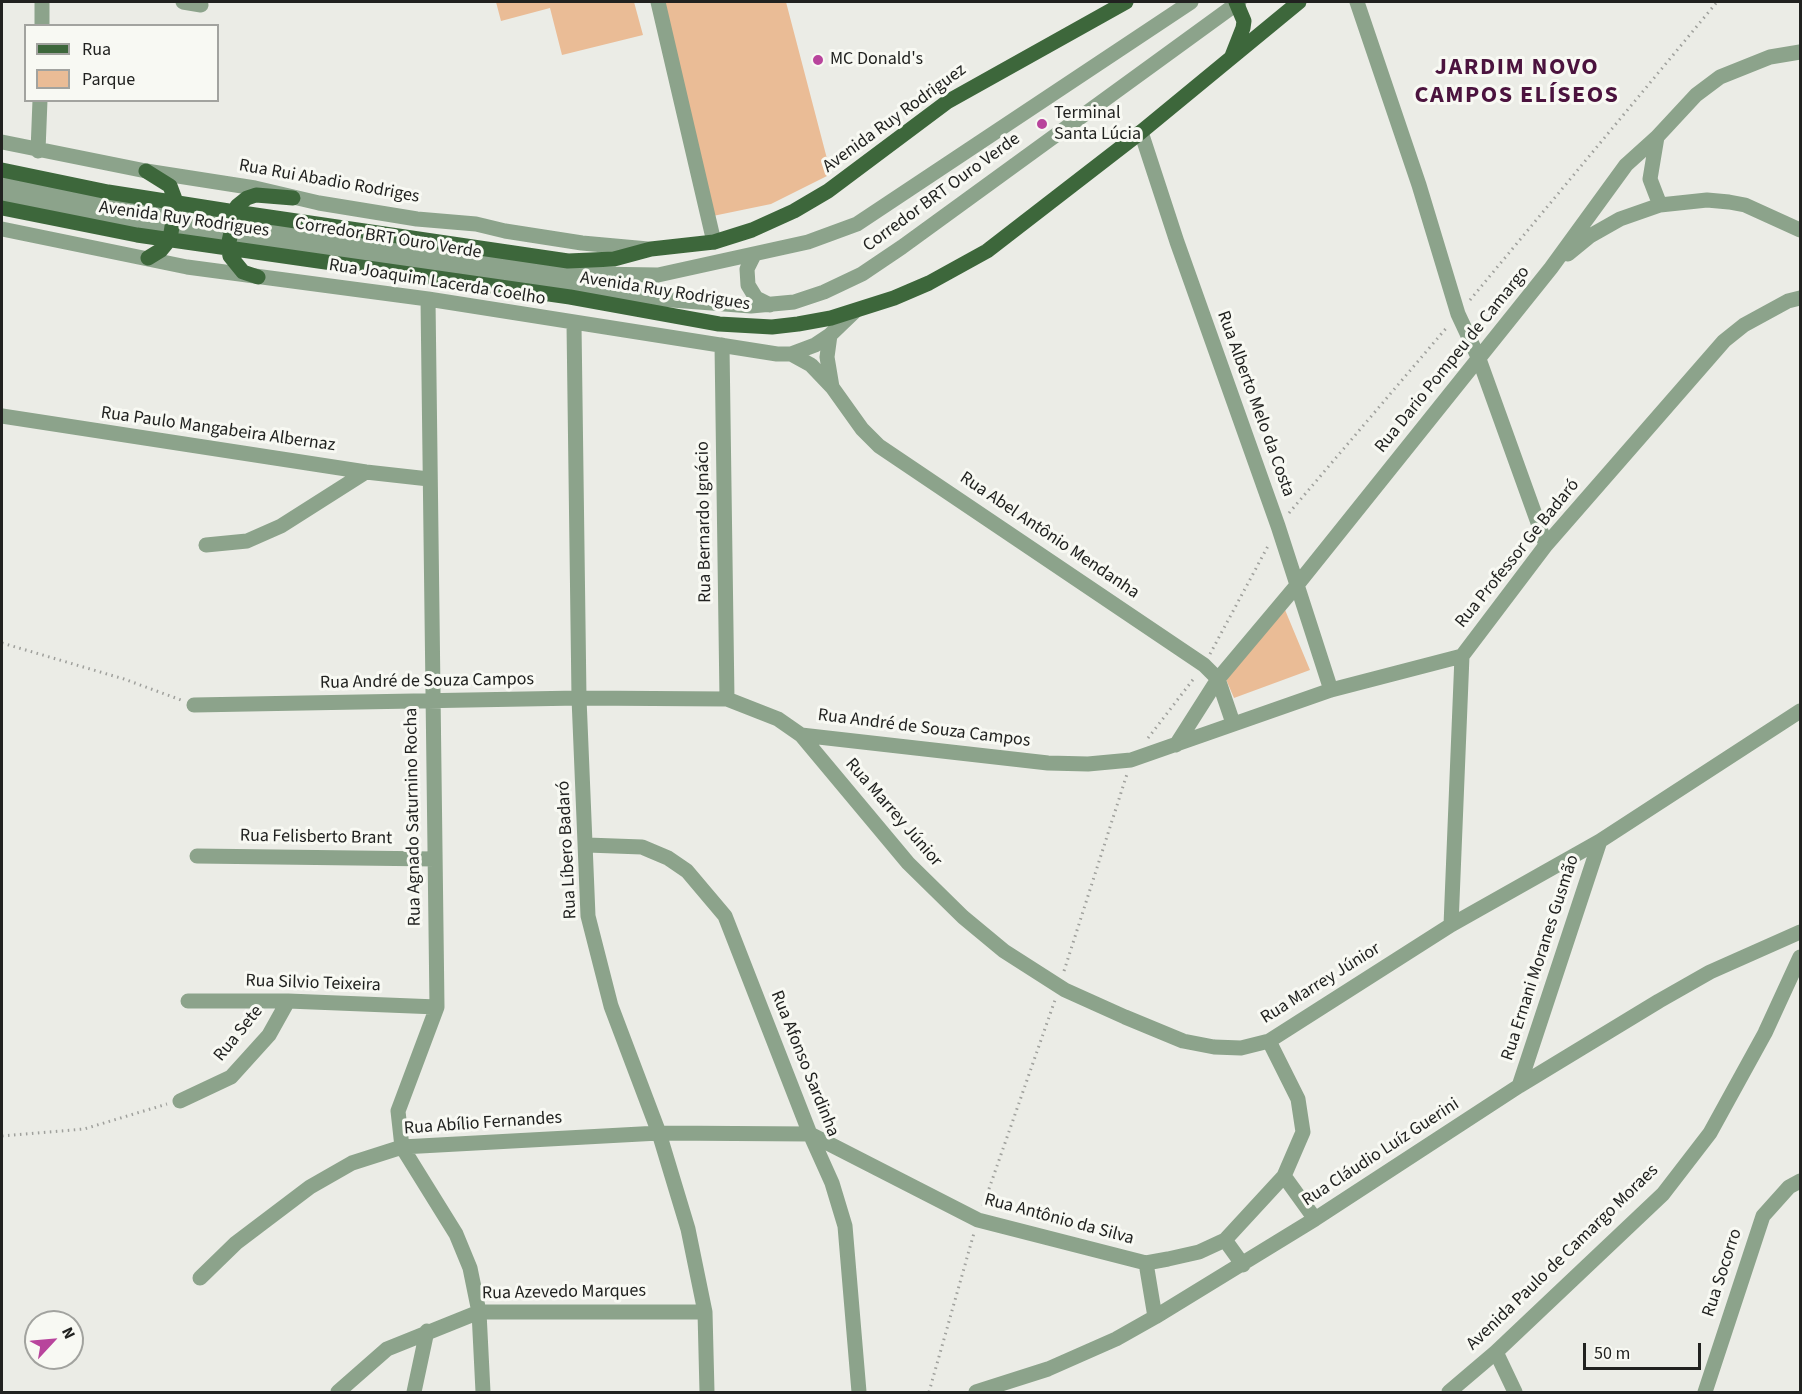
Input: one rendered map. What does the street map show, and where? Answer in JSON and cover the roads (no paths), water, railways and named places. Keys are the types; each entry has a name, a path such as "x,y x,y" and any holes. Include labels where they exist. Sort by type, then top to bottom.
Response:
{"main road":[{"name":"Avenida Ruy Rodriguez","path":"714,242 762,225 828,191 946,102 1126,2"},
{"path":"1229,61 1244,21 1237,2"},
{"name":"Avenida Ruy Rodrigues","path":"2,208 173,220 231,229 570,297 719,324 772,327 798,324 855,311 929,284 987,251 1141,132 1299,2"},
{"name":"Avenida Ruy Rodrigues","path":"2,170 108,192 173,220 231,229 568,261 614,259 651,249 714,242"},
{"path":"146,171 170,186 173,220 161,250 148,258"},
{"path":"258,277 237,268 230,256 231,229 240,203 251,196 293,198"}],"street":[{"path":"42,2 42,24"},
{"path":"183,2 201,5"},
{"path":"658,2 714,242"},
{"name":"Corredor BRT Ouro Verde","path":"231,229 591,274 658,275 754,255 808,242 857,225 1191,2"},
{"name":"Corredor BRT Ouro Verde","path":"231,229 659,299 735,306 794,302 824,292 862,274 1237,2"},
{"path":"1357,2 1458,314 1479,359 1546,545"},
{"name":"Rua Dario Pompeu de Camargo","path":"1176,745 1218,679 1297,585 1479,359 1551,268 1626,165 1657,137 1696,95 1720,77 1770,57 1800,52"},
{"path":"38,151 40,102"},
{"name":"Rua Alberto Melo da Costa","path":"1141,132 1177,242 1278,526 1331,690"},
{"path":"1657,137 1650,179 1660,205"},
{"name":"Rua Rui Abadio Rodriges","path":"2,142 38,151 255,188 293,198 417,219 476,224 582,243 651,249"},
{"path":"2,183 173,220"},
{"path":"2,196 74,211 173,220"},
{"path":"1551,268 1590,236 1620,219 1660,205 1707,200 1729,202 1745,205 1800,230"},
{"name":"Rua Joaquim Lacerda Coelho","path":"2,229 187,267 428,299 574,324 791,354 815,345 830,335 855,311"},
{"path":"754,255 747,269 748,285 756,298 770,305"},
{"name":"Rua Professor Ge Badaró","path":"1451,925 1462,656 1546,545 1724,341 1744,325 1788,301 1800,298"},
{"name":"Rua Agnado Saturnino Rocha","path":"402,1147 398,1111 437,1007 428,299"},
{"name":"Rua Líbero Badaró","path":"574,324 579,698 587,844 588,916 611,1006 658,1133 688,1228 705,1312 707,1392"},
{"name":"Rua Abel Antônio Mendanha","path":"830,335 827,357 832,387"},
{"name":"Rua Bernardo Ignácio","path":"722,345 727,699"},
{"name":"Rua Abel Antônio Mendanha","path":"791,354 811,365 832,387 862,429 879,446 1204,665 1218,679 1233,723"},
{"name":"Rua Paulo Mangabeira Albernaz","path":"2,416 366,472 429,478"},
{"path":"206,545 247,541 281,526 366,472"},
{"name":"Rua André de Souza Campos","path":"194,705 579,698 727,699 778,719 801,735 1048,763 1088,764 1131,760 1331,690 1462,656"},
{"name":"Rua Marrey Júnior","path":"801,735 908,863 963,917 1004,951 1060,986 1183,1041 1214,1047 1241,1048 1269,1041 1451,925 1600,841 1800,711"},
{"name":"Rua Ernani Moranes Gusmão","path":"1519,1086 1600,841"},
{"name":"Rua Afonso Sardinha","path":"587,844 642,847 668,858 687,871 726,916 810,1134 832,1183 845,1226 859,1392"},
{"name":"Rua Felisberto Brant","path":"197,856 435,859"},
{"name":"Rua Cláudio Luíz Guerini","path":"976,1392 1047,1369 1116,1339 1243,1265 1519,1086 1710,972 1800,932"},
{"name":"Avenida Paulo de Camargo Moraes","path":"1449,1392 1497,1352 1663,1194 1710,1133 1765,1033 1800,957"},
{"name":"Rua Silvio Teixeira","path":"188,1001 288,1000 437,1007"},
{"name":"Rua Sete","path":"180,1101 231,1077 268,1035 288,1000"},
{"name":"Rua Antônio da Silva","path":"810,1134 978,1220 1146,1263 1199,1252 1225,1240 1284,1176 1303,1132 1298,1099 1269,1041"},
{"name":"Rua Abílio Fernandes","path":"201,1278 236,1243 310,1187 352,1163 402,1147 658,1133 810,1134"},
{"path":"402,1147 456,1234 470,1268 479,1312 483,1392"},
{"path":"1284,1176 1316,1219"},
{"name":"Rua Socorro","path":"1705,1392 1763,1216 1789,1187 1800,1181"},
{"path":"1225,1240 1243,1265"},
{"path":"1146,1263 1155,1317"},
{"name":"Rua Azevedo Marques","path":"338,1392 387,1349 479,1312 705,1312"},
{"path":"414,1392 427,1331"},
{"path":"1497,1352 1515,1392"}],"place":[{"name":"MC Donald's","path":"818,60"},
{"name":"Terminal Santa Lúcia","path":"1042,124"}],"district":[{"name":"JARDIM NOVO CAMPOS ELÍSEOS","path":"1517,83"}]}
